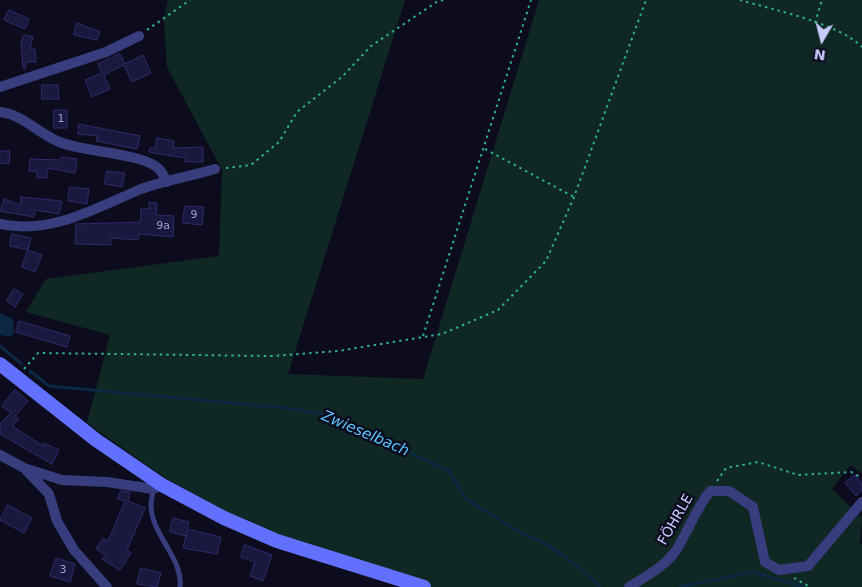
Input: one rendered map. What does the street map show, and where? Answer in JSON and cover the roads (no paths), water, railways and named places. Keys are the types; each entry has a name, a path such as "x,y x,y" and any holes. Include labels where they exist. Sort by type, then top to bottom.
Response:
{"street":[{"path":"0,87 106,52 139,36"},
{"path":"0,112 11,113 55,141 79,148 147,161 159,169 167,182"},
{"path":"0,224 19,228 85,215 143,189 215,169"},
{"path":"0,364 158,487 277,540 424,587"},
{"path":"0,456 24,468 62,480 158,487"},
{"path":"24,468 49,494 58,521 74,550 107,587"},
{"path":"49,494 62,480"},
{"name":"FÖHRLE","path":"629,587 660,568 676,550 698,506 710,491 729,490 753,507 765,562 779,570 808,566 862,502"}],"lane":[{"path":"158,487 151,506 158,528 176,564 181,579 180,587"}],"water":[{"path":"0,313 13,319 14,332 11,337 0,335"}],"waterway":[{"name":"Zwieselbach","path":"0,346 22,364"},
{"name":"Zwieselbach","path":"30,371 49,386 286,408 317,413 355,427 449,471 466,499 516,530 550,546 580,568 600,587"},
{"name":"Zwieselbach","path":"680,587 753,572 803,587"}]}
